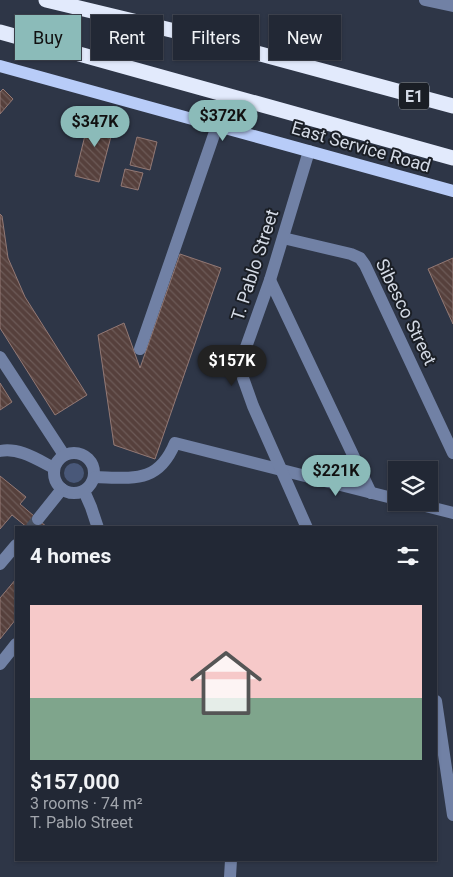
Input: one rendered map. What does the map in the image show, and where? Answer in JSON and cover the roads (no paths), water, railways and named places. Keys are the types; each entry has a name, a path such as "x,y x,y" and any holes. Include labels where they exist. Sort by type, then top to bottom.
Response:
{"highway":[{"name":"E1","path":"46,0 173,31"},
{"path":"87,0 173,30"},
{"path":"0,33 453,158"},
{"name":"E1","path":"259,54 453,106"}],"main road":[{"name":"East Service Road","path":"0,66 453,191"}],"street":[{"path":"425,0 453,6"},
{"path":"140,349 217,126"},
{"name":"T. Pablo Street","path":"306,526 253,406 244,378 245,350 270,280 309,151"},
{"name":"Sibesco Street","path":"283,238 351,254 360,258 453,453"},
{"path":"270,280 370,493"},
{"path":"0,357 64,455"},
{"path":"95,477 140,477 152,473 162,466 175,443 388,497"},
{"path":"0,451 16,451 29,455 54,468"},
{"path":"70,452 84,454 93,464 95,477 84,491 69,493 62,489 55,480 54,468 58,460 64,455 70,452"},
{"path":"38,519 62,489"},
{"path":"84,491 92,507 97,526"},
{"path":"438,509 453,513"},
{"path":"0,564 15,546"},
{"path":"0,664 15,645"},
{"path":"437,706 449,764 453,815"},
{"path":"230,877 232,861"}],"tunnel":[{"path":"33,526 38,519"}]}
